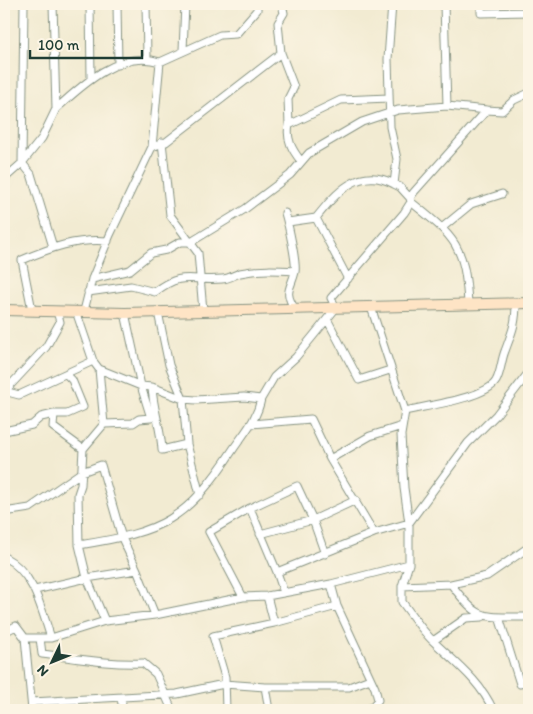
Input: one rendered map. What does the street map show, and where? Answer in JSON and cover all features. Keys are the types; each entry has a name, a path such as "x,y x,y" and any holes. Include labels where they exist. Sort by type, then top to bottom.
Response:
{"street":[{"path":"24,4 22,163 31,174 54,247"},
{"path":"54,4 56,109"},
{"path":"90,4 91,78"},
{"path":"117,4 118,65"},
{"path":"146,4 147,57"},
{"path":"183,50 185,4"},
{"path":"4,179 22,163 42,138 56,109 91,78 118,65 147,57 160,62 183,50 220,35 236,34 257,10 257,4"},
{"path":"282,4 284,13 278,22 281,53 294,87 288,99 289,125 287,134 293,151 301,161"},
{"path":"392,4 388,59 390,127 397,159 394,184"},
{"path":"444,4 447,106"},
{"path":"481,4 481,13 529,12"},
{"path":"152,147 166,142 281,53"},
{"path":"160,62 152,147 108,241 80,311 93,362 99,369 141,386 152,387 183,398 196,400 244,396 261,399"},
{"path":"92,279 130,270 151,253 166,250 180,242 191,242 245,209 290,175 309,153 362,122 390,111 447,106 502,111 514,100 529,93"},
{"path":"289,125 341,100 389,98"},
{"path":"336,308 331,298 487,110"},
{"path":"162,142 170,216 198,253 203,311"},
{"path":"288,222 316,218 329,202 350,182 368,178 384,179 400,187 411,200 443,228 459,250 466,272 468,304"},
{"path":"443,228 472,204 502,194"},
{"path":"285,213 295,271 288,292 289,299 295,309"},
{"path":"316,218 348,279"},
{"path":"32,310 22,260 54,247 90,240 108,241"},
{"path":"88,292 131,286 155,292 170,281 200,278 223,279 240,273 269,269 295,271"},
{"path":"405,411 479,393 490,387 499,374 516,322 516,303"},
{"path":"4,310 158,312 529,303"},
{"path":"371,307 390,370 405,411 402,426 404,488 409,523 409,564 402,586 402,602 433,641 460,664 488,699 493,710"},
{"path":"79,545 122,538 156,528 183,512 200,495 251,424 258,412 261,399 274,377 296,357 336,308"},
{"path":"57,311 60,322 46,347 4,391 19,395 93,362"},
{"path":"125,312 141,386 161,433 162,450 187,444"},
{"path":"158,312 169,365 183,398 187,444 200,495"},
{"path":"327,318 359,380 390,370"},
{"path":"99,369 104,424 82,449 81,485 78,494 79,545 87,578 105,620"},
{"path":"277,572 374,533 409,523 468,443 496,415 529,372"},
{"path":"4,431 32,425 42,417 54,414 67,414 83,408 72,380 67,374"},
{"path":"152,387 153,417"},
{"path":"54,414 53,427 82,449"},
{"path":"104,424 133,423 139,419 153,417"},
{"path":"251,424 311,419 330,459 374,533"},
{"path":"330,459 370,436 402,426"},
{"path":"4,512 30,508 82,472 101,465 122,538 155,615"},
{"path":"242,596 209,532 250,508 297,486 314,520 325,554"},
{"path":"260,534 314,520 356,500"},
{"path":"250,508 284,592"},
{"path":"402,586 450,584 487,576 529,547"},
{"path":"4,557 14,562 35,590 50,638"},
{"path":"25,638 50,638 105,620 155,615 242,596 267,596 331,584 409,564"},
{"path":"35,590 87,578 137,570"},
{"path":"331,584 337,606 378,700 369,710"},
{"path":"450,584 469,608 484,617"},
{"path":"267,596 274,623"},
{"path":"226,710 225,677 213,636 274,623 337,606"},
{"path":"500,616 520,684"},
{"path":"433,641 466,618 529,616"},
{"path":"4,632 16,626 25,638 32,706 166,694 224,684 265,687 349,687 370,679"},
{"path":"40,638 42,654 107,661 117,665 143,664 156,674 172,710"},
{"path":"265,687 269,710"},
{"path":"121,698 123,710"},
{"path":"79,701 80,710"}]}
